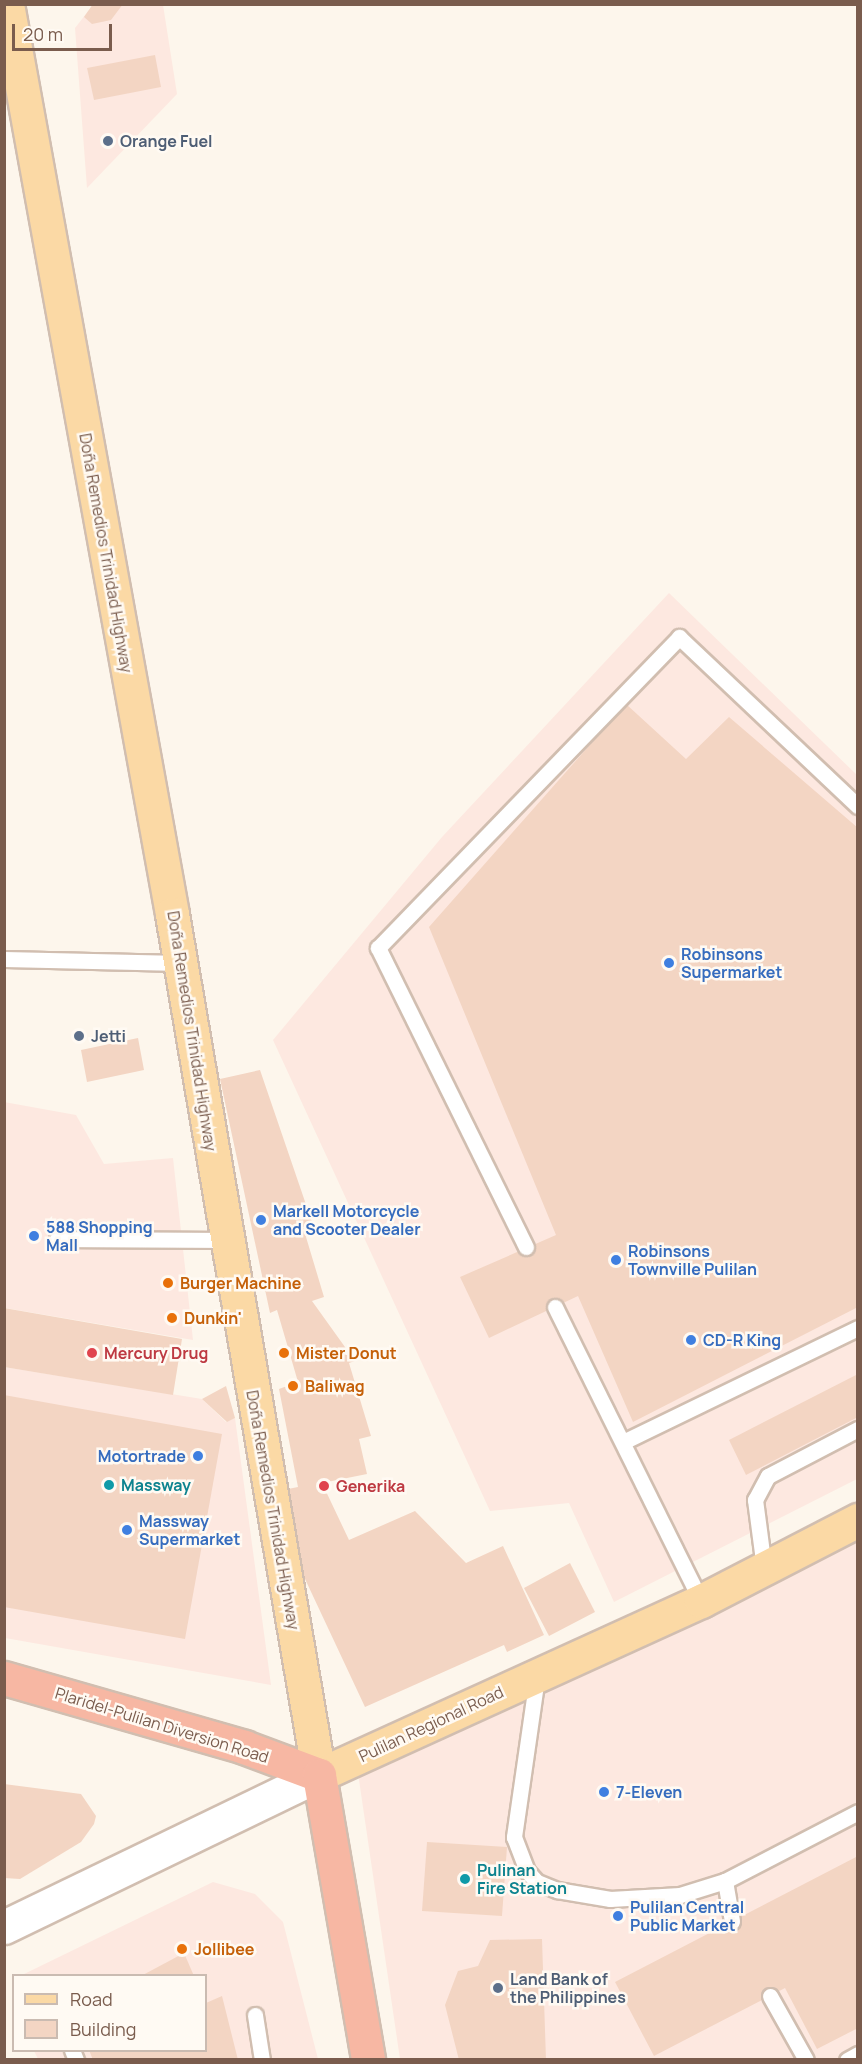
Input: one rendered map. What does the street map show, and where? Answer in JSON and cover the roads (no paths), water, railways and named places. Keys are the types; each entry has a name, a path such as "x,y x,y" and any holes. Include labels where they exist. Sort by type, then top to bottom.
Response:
{"highway":[{"name":"Plaridel-Pulilan Diversion Road","path":"4,1678 244,1747 318,1775"},
{"name":"Doña Remedios Trinidad Highway","path":"318,1775 368,2060"}],"main road":[{"name":"Doña Remedios Trinidad Highway","path":"7,4 181,963 318,1775"},
{"name":"Pulilan Regional Road","path":"4,1927 318,1775 701,1601 857,1521"}],"lane":[{"path":"525,1247 378,948 679,638 858,806"},
{"path":"4,959 181,963"},
{"path":"57,1239 226,1240"},
{"path":"555,1307 701,1601"},
{"path":"622,1442 858,1328"},
{"path":"764,1568 755,1500 768,1476 858,1429"},
{"path":"538,1674 514,1815 514,1837 527,1871 537,1882 557,1890 610,1899 680,1895 725,1881 858,1812"},
{"path":"725,1881 732,1921"},
{"path":"770,1996 806,2060"},
{"path":"255,2015 262,2060"},
{"path":"847,2060 858,2054"}],"place":[{"name":"Orange Fuel","path":"108,141"},
{"name":"Robinsons Supermarket","path":"669,963"},
{"name":"Jetti","path":"79,1036"},
{"name":"Markell Motorcycle and Scooter Dealer","path":"261,1220"},
{"name":"588 Shopping Mall","path":"34,1236"},
{"name":"Robinsons Townville Pulilan","path":"616,1260"},
{"name":"Burger Machine","path":"168,1283"},
{"name":"Dunkin'","path":"172,1318"},
{"name":"CD-R King","path":"691,1340"},
{"name":"Mercury Drug","path":"92,1353"},
{"name":"Mister Donut","path":"284,1353"},
{"name":"Baliwag","path":"293,1386"},
{"name":"Motortrade","path":"198,1456"},
{"name":"Massway","path":"109,1485"},
{"name":"Generika","path":"324,1486"},
{"name":"Massway Supermarket","path":"127,1530"},
{"name":"7-Eleven","path":"604,1792"},
{"name":"Pulinan Fire Station","path":"465,1879"},
{"name":"Pulilan Central Public Market","path":"618,1916"},
{"name":"Jollibee","path":"182,1949"},
{"name":"Land Bank of the Philippines","path":"498,1988"}]}
